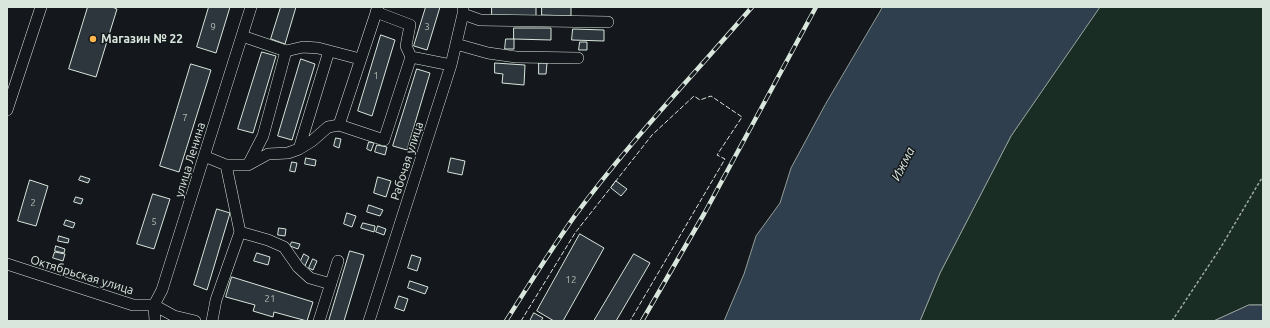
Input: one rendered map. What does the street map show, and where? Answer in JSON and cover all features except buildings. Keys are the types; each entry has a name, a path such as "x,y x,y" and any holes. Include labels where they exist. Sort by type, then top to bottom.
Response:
{"street":[{"path":"7,110 10,94 41,7"},
{"name":"улица Ленина","path":"154,305 162,290 251,7"},
{"path":"204,156 226,165 248,165 268,154 288,153 299,149 312,141 328,127 339,125 384,140 411,57 406,46 410,25 377,10 339,125"},
{"path":"463,10 480,20 608,22"},
{"name":"Рабочая улица","path":"369,321 451,65 463,10"},
{"path":"242,36 286,51 303,47 329,51 360,59"},
{"path":"456,44 488,53 516,57 578,58"},
{"path":"248,165 263,136 286,51"},
{"path":"299,149 329,51"},
{"path":"411,57 451,65"},
{"path":"212,321 216,300 240,232 226,165"},
{"path":"240,232 268,240 284,247 298,267 310,278 331,284"},
{"path":"319,321 338,261"},
{"name":"Октябрьская улица","path":"7,264 133,305 154,305 174,316 195,321"},
{"path":"154,305 155,321"}],"path":[{"path":"1172,321 1221,247 1263,176"}],"green space":[{"path":"1100,7 1263,7 1263,305 1249,305 1214,321 920,321 940,273 1011,136"}],"water":[{"name":"Ижма","path":"883,7 1100,7 1011,136 940,273 920,321 724,321 744,274 756,236 780,203 791,168 825,105"},
{"path":"1249,305 1263,305 1263,321 1214,321"}],"railway":[{"path":"506,321 574,217 616,163 752,7"},
{"path":"642,321 704,214 816,7"}],"fence":[{"path":"521,321 575,233 652,135 694,96 700,100 711,96 742,117 717,155 725,159 630,321"}],"place":[{"name":"Магазин № 22","path":"93,39"}]}
